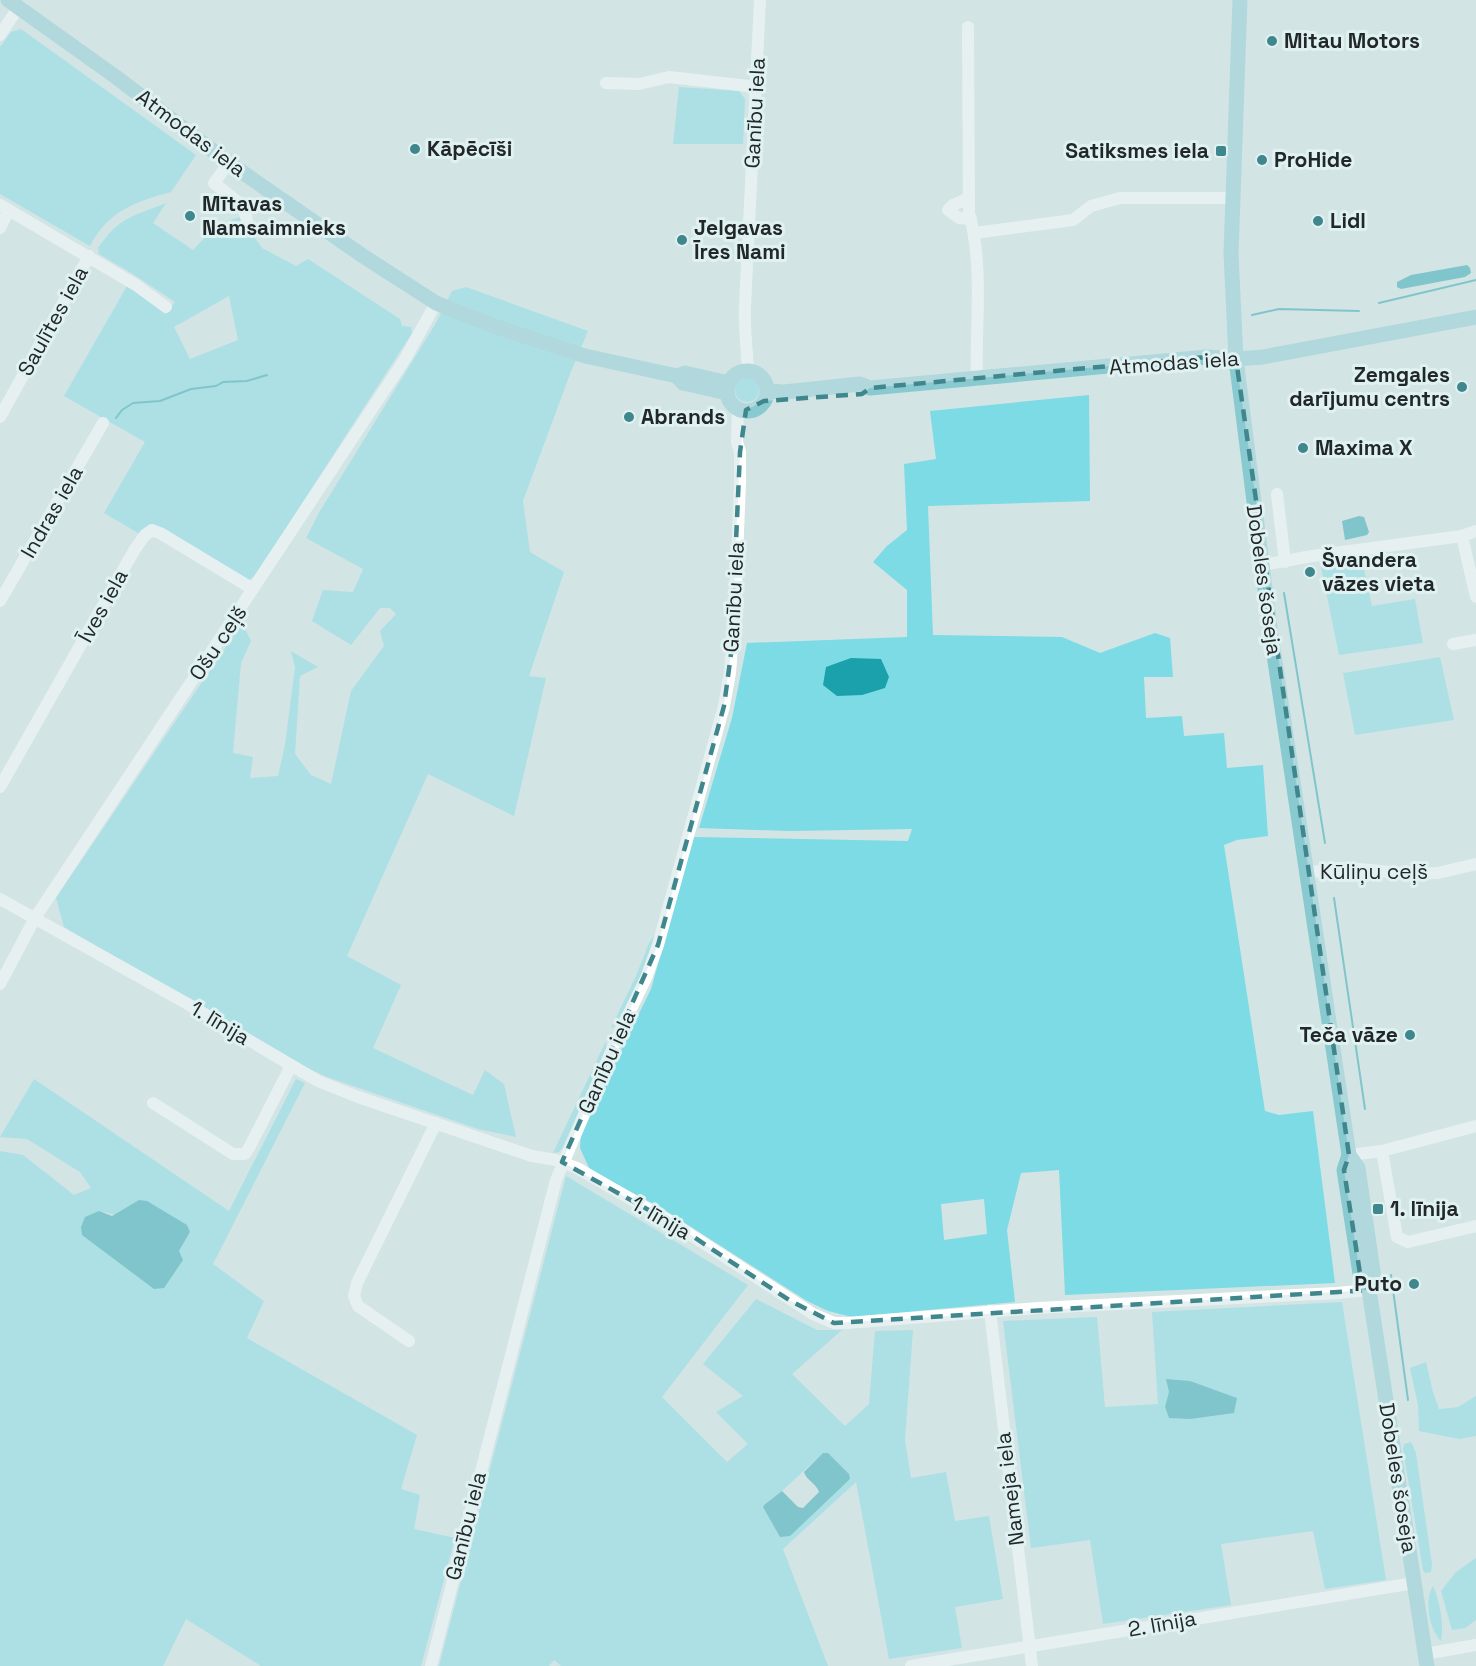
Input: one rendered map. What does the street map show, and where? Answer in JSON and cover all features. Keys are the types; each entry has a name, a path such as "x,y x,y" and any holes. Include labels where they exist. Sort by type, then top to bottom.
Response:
{"main road":[{"name":"Dobeles šoseja","path":"1240,0 1231,254 1236,359 1262,565 1349,1155 1344,1170 1361,1280 1369,1290 1426,1660"},
{"name":"Atmodas iela","path":"13,4 116,77 229,163 363,256 436,303 494,326 585,356 677,376 683,383 736,380"},
{"name":"Atmodas iela","path":"765,396 785,401 862,394 870,388 977,380 1207,357 1236,359 1263,357 1476,317"},
{"path":"754,372 763,380 765,396 756,408 742,409 731,402 736,380 754,372"}],"street":[{"name":"Ganību iela","path":"736,380 747,341 744,334 760,0"},
{"path":"0,35 13,4"},
{"path":"968,27 969,198 979,265 977,380"},
{"path":"606,83 639,84 669,77 757,87"},
{"path":"229,163 214,183 243,206 248,224"},
{"path":"969,198 952,205 948,210 959,218 971,219"},
{"path":"974,233 1073,220 1091,206 1120,198 1233,198"},
{"path":"0,228 5,208 89,256 166,307"},
{"name":"Saulītes iela","path":"0,417 89,256"},
{"name":"Ošu ceļš","path":"0,984 35,918 405,359 436,303"},
{"name":"Ganību iela","path":"430,1666 553,1191 562,1162 654,956 723,706 730,673 735,608 740,452 736,442 742,409"},
{"name":"Indras iela","path":"0,601 103,423"},
{"path":"1277,494 1285,562"},
{"name":"Īves iela","path":"0,787 145,535 152,530 160,533 254,589"},
{"path":"1262,565 1462,536 1476,531"},
{"path":"1462,536 1476,597"},
{"path":"1452,645 1476,640"},
{"name":"Kūliņu ceļš","path":"1306,873 1359,869 1410,874 1438,873 1476,864"},
{"name":"1. līnija","path":"0,898 318,1081 358,1097 577,1168 674,1224 789,1300 834,1323 858,1323 990,1311 1369,1290"},
{"path":"153,1103 233,1154 245,1154 291,1066"},
{"path":"409,1341 358,1306 354,1296 357,1283 436,1123"},
{"path":"1349,1155 1382,1151 1476,1126"},
{"path":"1382,1151 1397,1237 1408,1242 1476,1226"},
{"name":"Nameja iela","path":"990,1311 1032,1666"},
{"name":"2. līnija","path":"911,1666 1414,1583"},
{"path":"1426,1660 1476,1645"}],"highlighted area":[{"path":"1207,357 1236,359 1349,1155 1344,1170 1361,1280 1369,1290 834,1323 789,1300 674,1224 562,1162 658,945 724,706 731,654 740,452 746,410 764,401 862,394 870,388"}],"shaded area":[{"path":"21,29 196,155 171,192 134,204 114,216 97,234 90,246 0,194 0,47 11,32"},
{"path":"679,87 739,91 745,99 743,144 673,144"},
{"path":"166,203 153,223 193,250 217,225 240,217 262,248 296,266 308,259 400,319 402,326 411,327 412,333 255,576 247,581 152,524 140,534 104,513 145,442 64,396 127,286 166,314 175,302 99,254 98,248 120,223","holes":["229,296 238,340 190,359 174,327"]},
{"path":"1467,265 1471,273 1465,277 1401,289 1397,287 1397,282 1411,275"},
{"path":"466,287 588,331 523,501 530,552 564,572 529,676 546,678 514,816 428,774 347,956 401,985 373,1048 473,1095 485,1070 504,1084 516,1137 478,1129 307,1068 64,927 56,898 242,623 251,641 241,663 233,753 253,757 250,778 278,776 285,745 295,667 291,651 318,667 300,676 295,754 311,775 331,784 351,691 384,646 380,631 396,614 390,608 380,608 351,645 312,621 323,590 353,592 363,569 306,538 320,511 436,323 452,291"},
{"path":"742,378 752,378 759,385 759,395 752,402 742,402 735,395 735,385"},
{"path":"1089,395 1090,501 928,506 933,635 1062,637 1100,653 1155,633 1170,638 1173,677 1144,677 1146,718 1182,716 1184,736 1224,733 1227,768 1263,765 1268,836 1237,840 1224,845 1265,1111 1279,1115 1313,1111 1335,1283 1065,1295 1059,1170 1021,1173 1007,1230 1015,1302 852,1317 828,1311 807,1301 663,1209 590,1170 580,1148 581,1132 651,989 694,837 908,841 912,829 789,831 699,828 732,718 747,643 907,637 907,590 873,562 887,546 907,530 904,464 936,459 930,411","holes":["984,1199 987,1234 944,1240 941,1204"]},
{"path":"1359,516 1364,517 1369,532 1367,535 1345,540 1342,521"},
{"path":"1362,561 1372,606 1415,599 1423,643 1339,655 1321,567"},
{"path":"1440,657 1454,720 1355,735 1343,673"},
{"path":"851,658 881,659 889,677 885,688 862,695 837,696 823,685 826,667"},
{"path":"656,933 644,971 619,1023 611,1028 649,943"},
{"path":"606,1041 606,1049 563,1147 559,1152 553,1153"},
{"path":"34,1079 229,1211 296,1079 305,1083 213,1264 264,1301 247,1338 417,1435 401,1489 420,1495 414,1529 455,1538 421,1666 261,1666 186,1619 163,1666 0,1666 0,1151 23,1155 74,1195 91,1188 80,1172 27,1139 0,1137","holes":["99,1211 190,1232 179,1251"]},
{"path":"566,1176 748,1285 662,1397 727,1462 748,1444 716,1412 743,1396 703,1364 756,1299 817,1330 842,1330 792,1374 845,1426 869,1404 875,1331 913,1330 905,1440 911,1478 946,1472 955,1521 989,1516 1003,1599 955,1607 962,1648 889,1659 856,1482 783,1549 828,1666 561,1666 554,1660 549,1666 439,1666","holes":["823,1453 850,1479 780,1537 764,1504 782,1491"]},
{"path":"139,1200 147,1201 187,1225 190,1232 179,1251 183,1260 164,1288 154,1289 82,1235 81,1227 85,1217 99,1211 112,1216"},
{"path":"1342,1302 1386,1580 1325,1589 1313,1531 1221,1544 1231,1605 1103,1624 1090,1540 1031,1548 1003,1321 1097,1317 1105,1407 1158,1404 1152,1312"},
{"path":"1426,1362 1439,1409 1458,1407 1476,1396 1476,1436 1459,1439 1419,1431 1418,1405 1410,1368"},
{"path":"1166,1379 1190,1381 1237,1398 1234,1413 1190,1419 1169,1418 1165,1407 1169,1392"},
{"path":"1411,1442 1416,1453 1432,1565 1431,1572 1425,1573 1403,1449 1404,1444"},
{"path":"823,1453 828,1453 849,1474 850,1479 790,1536 780,1537 763,1507 782,1491 798,1507 803,1508 819,1492 804,1472"},
{"path":"1476,1558 1476,1620 1465,1628 1452,1630 1441,1591 1456,1572"},
{"path":"1433,1586 1441,1613 1441,1641 1433,1629 1429,1614 1430,1592"}],"waterway":[{"path":"1379,303 1476,280"},
{"path":"1252,315 1279,309 1359,311"},
{"path":"116,418 122,410 133,403 160,401 191,389 216,386 223,382 247,381 267,375"},
{"path":"1284,593 1325,843"},
{"path":"1334,898 1365,1109"},
{"path":"1391,1275 1408,1400"}],"place":[{"name":"Mitau Motors","path":"1272,41"},
{"name":"Kāpēcīši","path":"415,149"},
{"name":"Satiksmes iela","path":"1221,151"},
{"name":"ProHide","path":"1262,160"},
{"name":"Mītavas Namsaimnieks","path":"190,216"},
{"name":"Lidl","path":"1318,221"},
{"name":"Jelgavas Īres Nami","path":"682,240"},
{"name":"Zemgales darījumu centrs","path":"1462,387"},
{"name":"Abrands","path":"629,417"},
{"name":"Maxima X","path":"1303,448"},
{"name":"Švandera vāzes vieta","path":"1310,572"},
{"name":"Teča vāze","path":"1410,1035"},
{"name":"1. līnija","path":"1378,1209"},
{"name":"Puto","path":"1414,1284"}]}
